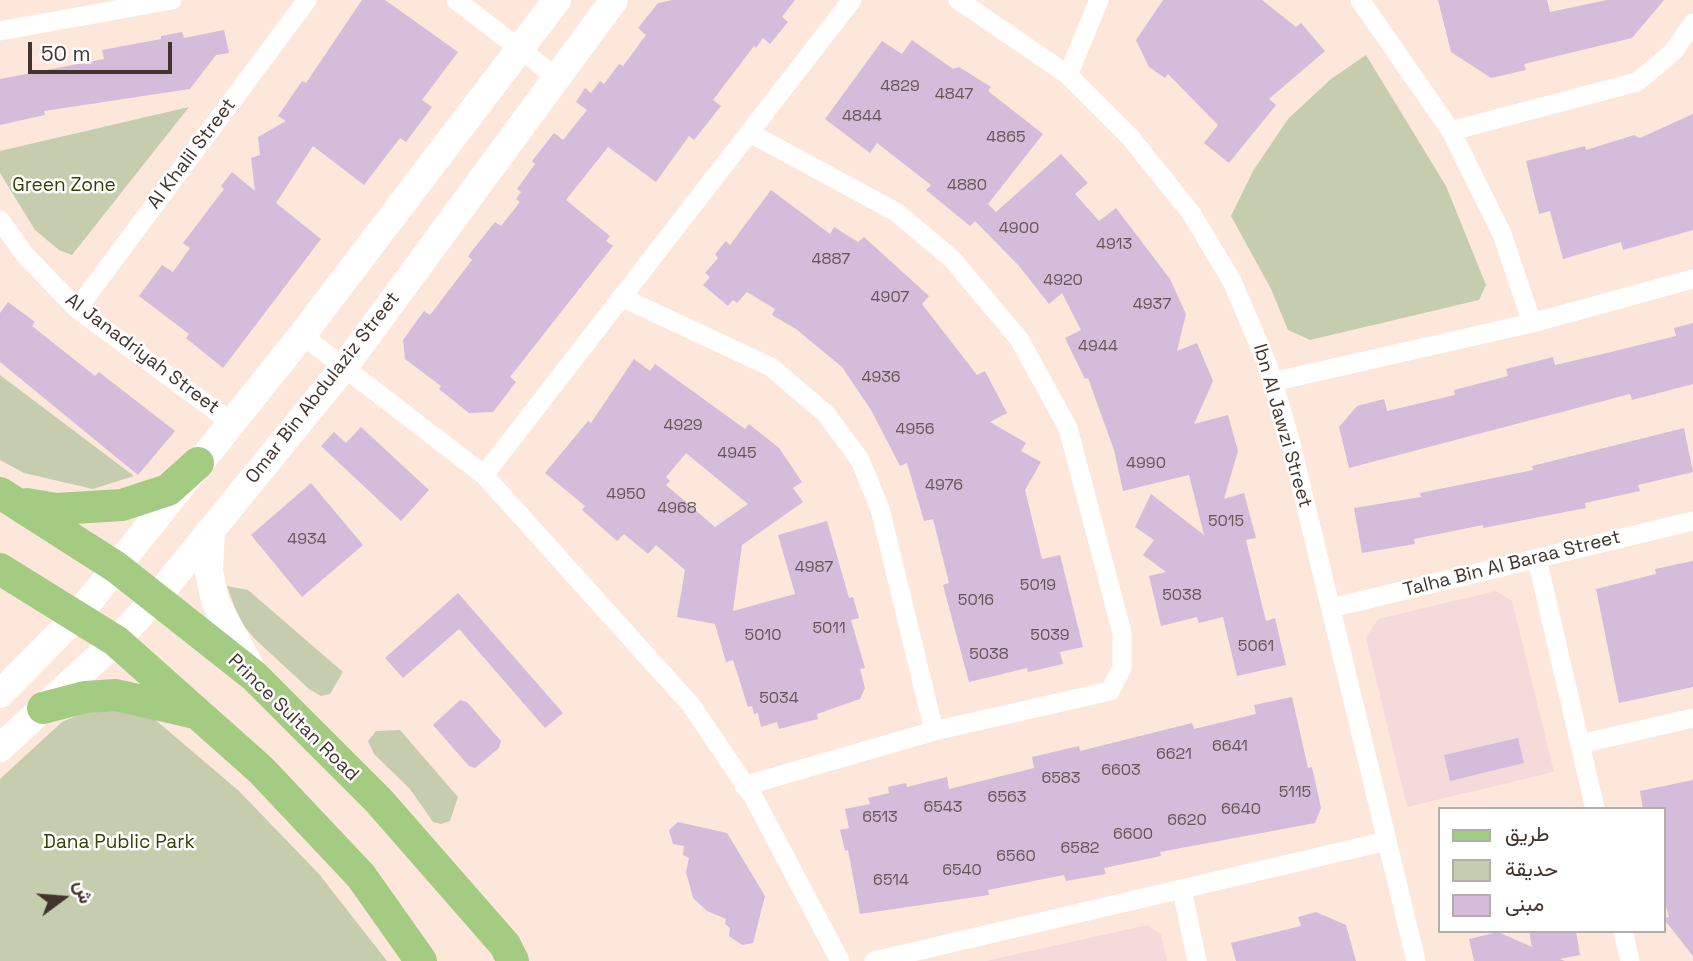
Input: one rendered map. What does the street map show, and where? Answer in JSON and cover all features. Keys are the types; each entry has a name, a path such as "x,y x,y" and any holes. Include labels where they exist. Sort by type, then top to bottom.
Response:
{"main road":[{"path":"9,498 56,509 122,505 168,490 198,463"},
{"name":"Prince Sultan Road","path":"9,498 116,566 257,678 379,801 513,956"},
{"path":"0,569 116,640 261,770 361,876 421,961"},
{"path":"43,708 85,696 116,695 200,714"}],"street":[{"path":"0,30 172,0"},
{"name":"Al Khalil Street","path":"77,309 307,0"},
{"path":"456,0 556,77"},
{"path":"0,694 78,615 302,335 557,0"},
{"name":"Omar Bin Abdulaziz Street","path":"0,748 116,640 156,598 344,367 614,0"},
{"path":"484,475 852,0"},
{"name":"Ibn Al Jawzi Street","path":"958,0 1068,75 1130,137 1191,213 1232,281 1272,382 1331,608 1416,961"},
{"path":"1068,75 1099,0"},
{"path":"1360,0 1451,131 1502,234 1532,323"},
{"path":"1451,131 1637,82 1673,52 1693,23"},
{"path":"744,786 934,731 1110,691 1122,668 1122,633 1068,428 1018,339 952,259 896,212 750,133"},
{"name":"Al Janadriyah Street","path":"0,220 26,256 77,309 231,422"},
{"path":"1272,382 1532,323 1693,279"},
{"path":"623,298 771,367 826,414 860,460 880,509 934,731"},
{"path":"302,335 484,475 691,705 744,786 840,961"},
{"name":"Talha Bin Al Baraa Street","path":"1331,608 1693,521"},
{"path":"211,530 209,571 215,601 257,678"},
{"path":"1537,559 1595,807"},
{"path":"1580,744 1693,718"},
{"path":"874,961 1387,841"},
{"path":"1182,891 1197,961"},
{"path":"1623,933 1630,961"}],"shaded area":[{"path":"1496,591 1512,601 1554,772 1407,807 1366,638 1378,619"},
{"path":"1147,925 1161,934 1167,961 986,961"}],"green space":[{"path":"1366,55 1446,186 1486,285 1479,300 1310,340 1288,330 1271,289 1231,216 1253,171 1288,119 1331,79"},
{"name":"Green Zone","path":"189,107 72,255 59,250 35,230 0,173 0,151"},
{"path":"0,375 134,476 93,489 24,473 0,460"},
{"path":"227,586 248,590 343,672 330,694 321,696 309,689 256,640 240,622"},
{"name":"Dana Public Park","path":"105,709 152,717 239,791 319,874 387,961 0,961 0,779 62,722 83,713"},
{"path":"400,730 458,797 450,821 441,824 433,822 410,789 374,754 368,741 376,731"}],"building":[{"path":"362,0 385,0 458,52 422,100 432,107 406,142 400,138 364,185 313,146 276,203 321,239 223,368 186,338 189,334 139,296 162,265 173,272 190,248 183,243 224,189 221,186 232,172 255,191 251,158 260,155 258,137 286,121 278,116 302,81 306,83"},
{"path":"673,0 795,0 782,17 788,22 770,44 763,38 756,48 754,46 713,100 721,106 694,140 689,136 656,182 608,147 566,200 610,236 606,241 613,246 510,377 516,382 493,412 469,413 439,389 441,386 405,359 403,340 424,311 430,315 472,260 468,256 495,222 501,226 520,202 516,199 521,192 517,189 535,164 532,161 554,133 563,140 587,110 576,102 585,88 591,93 600,81 604,84 619,64 623,66 646,35 638,28 658,3"},
{"path":"1163,0 1262,0 1296,27 1301,23 1325,51 1269,99 1276,105 1229,163 1204,143 1218,125 1168,74 1165,78 1149,67 1136,40"},
{"path":"1438,0 1547,0 1550,12 1607,0 1664,0 1632,38 1524,64 1526,70 1491,78 1451,52"},
{"path":"224,30 229,53 216,55 190,89 44,111 45,115 0,125 0,79 104,59 102,50 161,39 161,36 182,32 184,38"},
{"path":"912,40 953,69 959,67 991,87 988,91 1043,134 988,204 996,212 1061,154 1088,183 1075,194 1099,221 1116,208 1170,279 1186,314 1177,351 1197,343 1213,381 1194,424 1228,415 1238,451 1224,499 1244,493 1256,538 1246,540 1266,621 1275,618 1286,665 1237,676 1223,617 1199,623 1197,617 1161,626 1149,576 1166,572 1143,555 1154,540 1135,527 1151,494 1204,535 1189,475 1123,491 1114,450 1088,378 1085,379 1065,338 1081,330 1062,293 1049,304 1019,266 975,221 970,226 926,190 931,185 877,143 870,153 825,119 882,41 902,54"},
{"path":"1693,114 1693,230 1623,250 1621,242 1563,259 1550,211 1539,214 1526,161 1585,146 1586,150 1634,135 1640,138"},
{"path":"771,190 830,234 834,227 858,242 864,237 929,296 922,304 977,375 985,371 1007,413 990,422 1026,443 1021,451 1041,462 1025,490 1042,559 1060,555 1083,647 1060,652 1063,664 1028,672 1027,668 969,682 943,585 949,583 933,519 924,521 907,463 900,466 871,410 842,367 796,329 772,315 775,309 747,292 737,303 733,300 728,306 703,285 710,277 705,273 718,258 715,254 726,241 730,245"},
{"path":"8,302 35,322 32,326 95,376 99,372 175,431 138,475 0,362 0,313"},
{"path":"1693,323 1693,384 1632,400 1630,394 1349,468 1339,427 1357,406 1384,399 1387,411 1455,395 1454,390 1508,376 1506,369 1553,357 1555,365 1607,353 1676,336 1674,328"},
{"path":"634,359 650,371 655,364 745,429 749,424 779,448 802,482 793,488 803,502 742,545 733,611 795,594 778,535 827,521 849,598 853,597 859,618 851,620 865,668 860,669 865,688 860,699 817,714 818,719 779,729 777,722 761,727 758,713 754,714 752,706 748,707 733,660 726,662 715,624 677,617 685,570 656,545 648,554 624,534 617,541 582,510 585,506 545,473 588,421 591,423","holes":["686,453 748,504 715,527 666,485 670,481 666,477"]},
{"path":"361,427 429,490 401,521 321,446 334,432 346,443"},
{"path":"1684,428 1693,472 1638,485 1640,491 1585,503 1586,508 1483,528 1483,525 1414,539 1415,544 1362,553 1354,508 1421,497 1420,493 1533,470 1532,466"},
{"path":"311,483 363,545 302,597 251,535"},
{"path":"1693,561 1693,687 1619,703 1596,589 1656,574 1655,569"},
{"path":"458,593 563,713 545,728 459,629 403,678 385,658"},
{"path":"1292,697 1308,768 1312,767 1321,808 1315,823 1160,852 1161,856 1104,868 1106,874 1066,881 1064,875 988,890 989,895 860,914 848,850 845,851 840,830 849,828 845,809 870,804 868,798 889,793 888,787 906,783 907,787 947,777 949,789 1034,768 1032,757 1079,746 1080,751 1192,723 1194,729 1256,714 1254,705"},
{"path":"460,700 467,702 501,741 499,748 475,768 469,766 433,725"},
{"path":"1518,738 1524,763 1450,781 1444,755"},
{"path":"1693,780 1693,956 1665,921 1665,918 1669,917 1665,902 1665,807 1643,807 1640,791"},
{"path":"678,822 727,833 765,896 753,943 742,945 729,936 730,928 725,924 726,919 707,911 693,898 686,872 689,858 683,855 684,846 673,844 669,830"},
{"path":"1316,912 1346,925 1356,961 1236,961 1231,943 1301,926 1298,917"},
{"path":"1500,933 1532,947 1529,933 1576,933 1580,955 1560,959 1565,961 1474,961 1469,939"}]}
